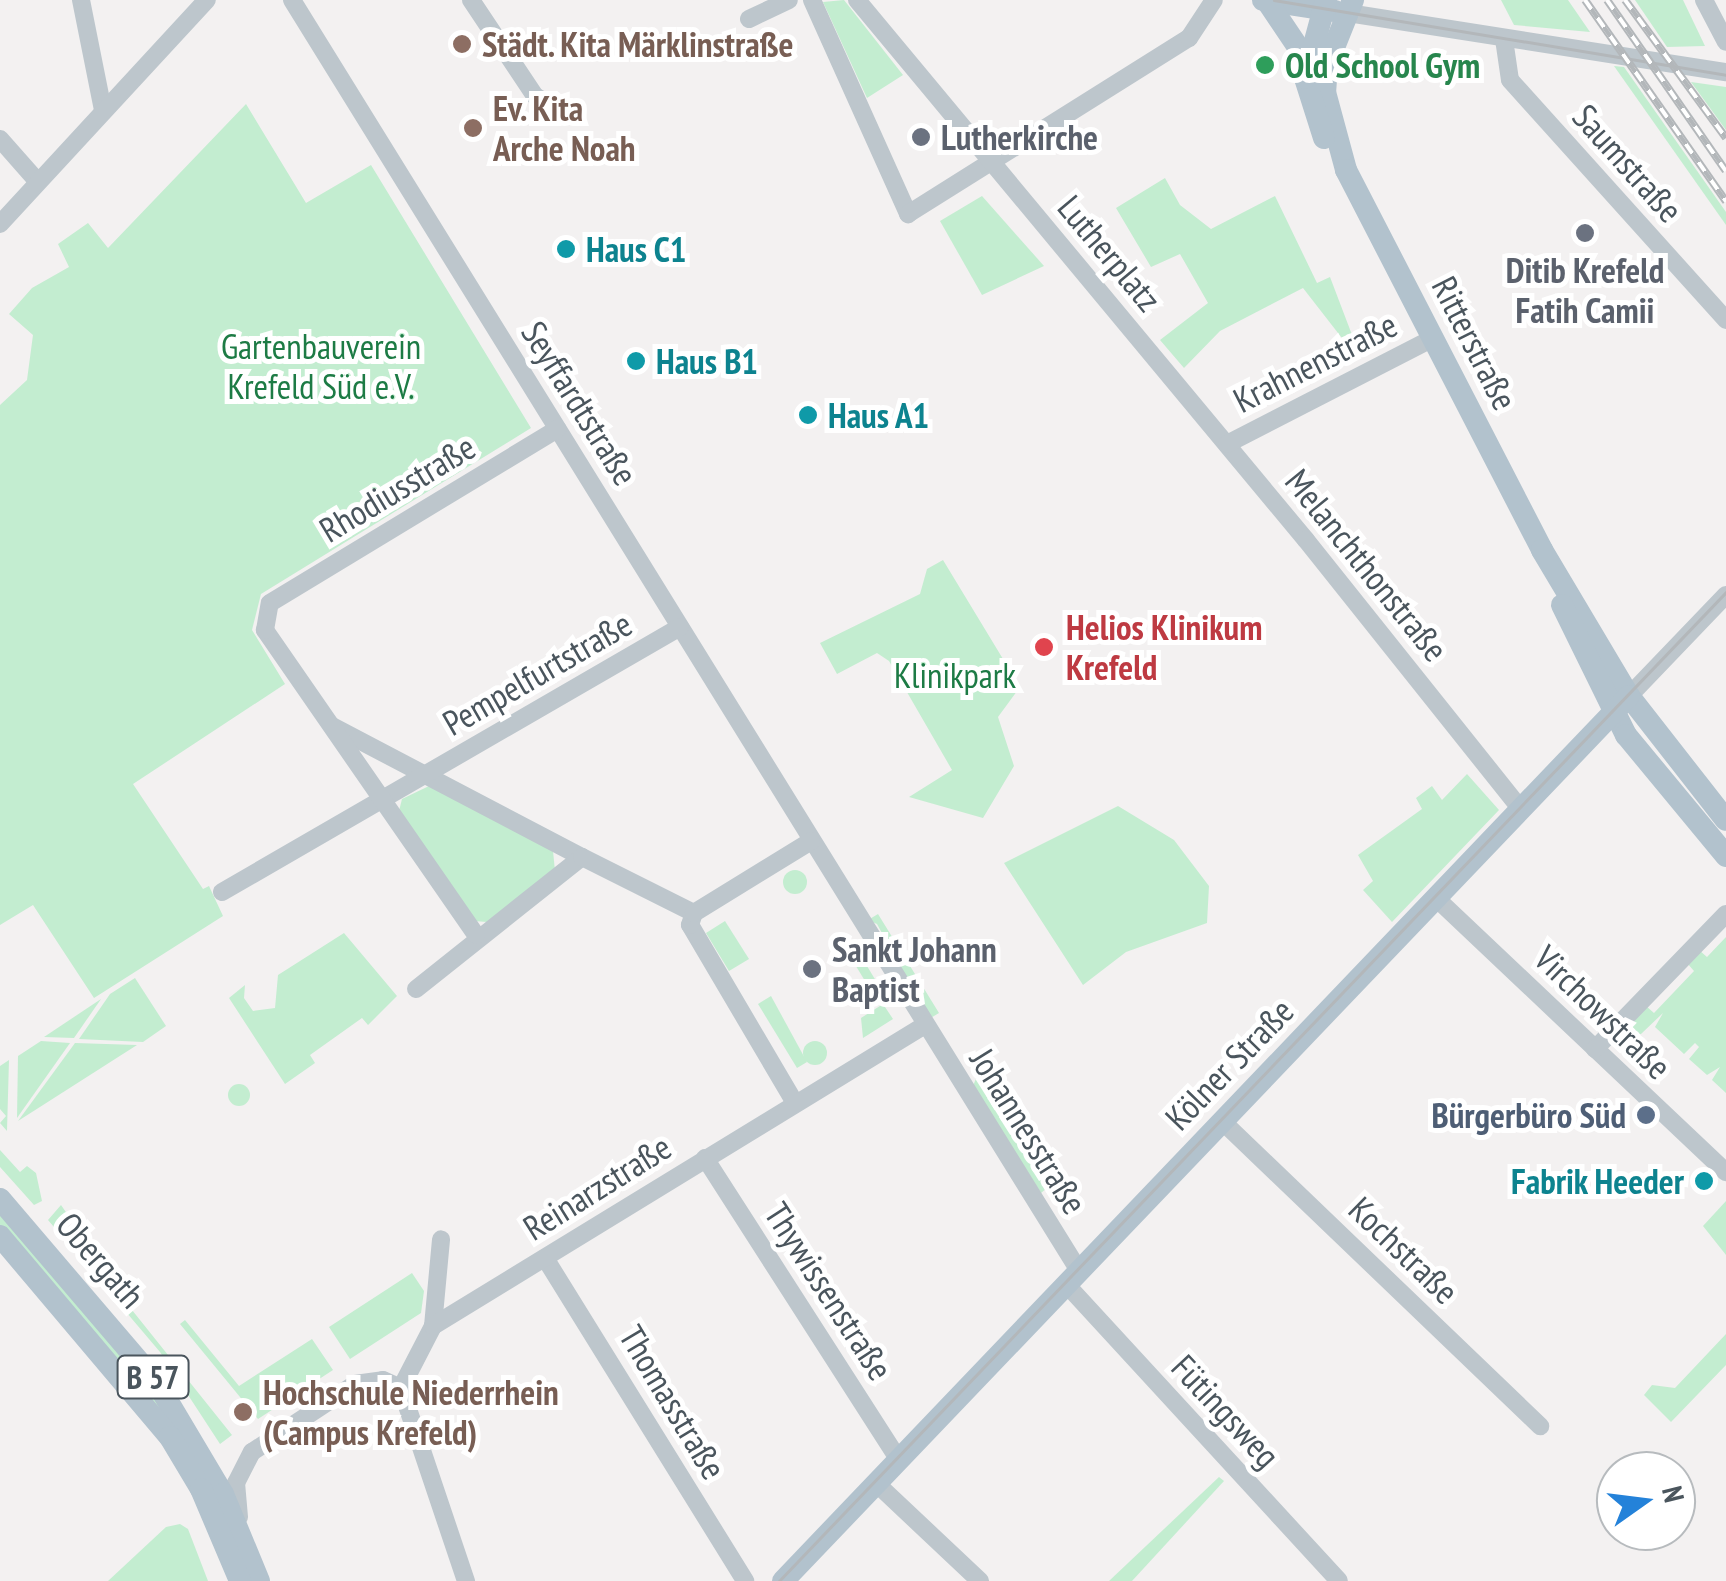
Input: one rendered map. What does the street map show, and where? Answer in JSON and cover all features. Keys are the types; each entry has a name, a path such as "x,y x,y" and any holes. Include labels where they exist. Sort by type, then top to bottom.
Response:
{"main road":[{"path":"1265,0 1351,7"},
{"path":"1265,0 1306,59"},
{"name":"Ritterstraße","path":"1324,4 1306,59 1308,100 1621,704 1726,856"},
{"name":"Ritterstraße","path":"1346,170 1325,92 1327,65 1351,7"},
{"name":"Ritterstraße","path":"1621,704 1726,820"},
{"name":"Kölner Straße","path":"783,1581 1621,704"},
{"name":"Obergath","path":"0,1199 157,1383 242,1537 259,1581"},
{"name":"Obergath","path":"0,1236 170,1437 201,1489 240,1581"}],"street":[{"path":"81,0 104,110"},
{"path":"0,224 207,0"},
{"name":"Seyffardtstraße","path":"292,0 811,840"},
{"path":"471,0 535,96 561,111"},
{"path":"749,20 789,0"},
{"path":"812,0 908,214 1189,38 1214,0"},
{"name":"Lutherplatz","path":"857,0 1160,364"},
{"path":"1704,0 1726,42"},
{"path":"1351,7 1504,39 1722,73"},
{"name":"Saumstraße","path":"1504,39 1510,80 1726,320"},
{"path":"0,138 38,182"},
{"name":"Krahnenstraße","path":"1227,444 1433,338"},
{"name":"Melanchthonstraße","path":"1160,364 1521,809"},
{"name":"Rhodiusstraße","path":"329,724 265,630 270,603 557,429"},
{"name":"Kölner Straße","path":"1621,704 1726,595"},
{"name":"Pempelfurtstraße","path":"222,892 680,627"},
{"path":"329,724 694,913"},
{"path":"329,724 476,936"},
{"path":"694,913 811,840"},
{"name":"Johannesstraße","path":"811,840 925,1025 1072,1278"},
{"path":"416,989 476,936 582,857"},
{"name":"Virchowstraße","path":"1436,898 1726,1172"},
{"path":"694,913 691,937 795,1104"},
{"path":"1595,1049 1726,914"},
{"name":"Reinarzstraße","path":"433,1326 925,1025"},
{"name":"Kochstraße","path":"1222,1121 1540,1426"},
{"name":"Thywissenstraße","path":"705,1158 898,1460"},
{"path":"441,1239 433,1326 401,1388 466,1581"},
{"name":"Thomasstraße","path":"546,1258 745,1581"},
{"name":"Fütingsweg","path":"1072,1278 1339,1581"},
{"path":"242,1537 236,1483 252,1452 355,1384 383,1380 401,1388"},
{"path":"876,1483 980,1581"}],"green space":[{"path":"844,0 903,75 867,98 823,2"},
{"path":"1501,0 1568,0 1590,32 1514,25"},
{"path":"1635,0 1683,0 1705,46 1667,47"},
{"path":"1614,66 1624,67 1726,212 1726,225"},
{"path":"1691,82 1726,87 1726,130"},
{"name":"Gartenbauverein Krefeld Süd e.V.","path":"246,104 306,203 371,165 531,428 261,594 252,630 285,684 133,784 203,889 209,886 223,916 94,998 33,905 0,925 0,405 27,380 33,335 9,314 32,288 69,267 58,244 88,223 108,248"},
{"path":"1165,178 1180,205 1211,229 1275,196 1317,283 1330,277 1357,348 1352,351 1303,288 1220,331 1184,368 1160,340 1208,303 1180,254 1151,267 1116,208"},
{"path":"982,196 1044,266 982,295 940,221"},
{"name":"Klinikpark","path":"943,560 1020,687 998,717 1014,766 983,818 909,797 952,770 889,661 877,653 837,674 820,643 920,594 927,569"},
{"path":"1467,774 1499,810 1392,922 1363,890 1373,881 1358,855 1422,809 1416,798 1432,786 1442,800"},
{"path":"429,786 553,851 555,871 487,922 474,921 399,811 402,799"},
{"path":"1118,806 1174,840 1209,886 1207,923 1126,952 1083,985 1004,863"},
{"path":"795,870 807,882 795,894 783,882"},
{"path":"878,914 939,1013 929,1019 877,924 868,920"},
{"path":"725,921 749,959 729,971 706,933"},
{"path":"344,933 397,996 368,1025 362,1018 310,1055 315,1063 285,1084 229,998 245,985 244,998 253,1011 275,1008 278,975"},
{"path":"1726,937 1726,1093 1712,1080 1720,1067 1707,1075 1689,1059 1699,1047 1695,1043 1684,1054 1655,1027 1663,1013 1641,1034 1619,1033 1646,1006 1654,1013 1694,971 1687,963 1699,950 1707,957"},
{"path":"856,948 884,994 876,999 848,953"},
{"path":"135,978 166,1026 143,1042 79,1039 110,994"},
{"path":"771,996 807,1062 797,1068 758,1004"},
{"path":"101,999 74,1038 44,1037"},
{"path":"883,1004 893,1019 863,1038 861,1018"},
{"path":"41,1041 70,1043 17,1118 18,1056"},
{"path":"815,1041 827,1053 815,1065 803,1053"},
{"path":"75,1043 137,1045 18,1121"},
{"path":"9,1060 7,1131 0,1123 6,1116 0,1109 0,1066"},
{"path":"977,1076 1047,1188 1041,1193 973,1086"},
{"path":"239,1084 247,1087 247,1103 239,1106 231,1103 228,1095 231,1087"},
{"path":"0,1150 20,1172 27,1166 36,1173 42,1201 34,1205 0,1167"},
{"path":"1726,1201 1726,1255 1703,1226"},
{"path":"61,1205 70,1218 64,1225 232,1435 220,1444 160,1352 48,1220"},
{"path":"0,1211 121,1346 196,1457 0,1227"},
{"path":"412,1273 424,1291 421,1313 350,1359 329,1327"},
{"path":"185,1320 239,1386 312,1339 333,1370 258,1419 180,1324"},
{"path":"1726,1334 1726,1365 1671,1422 1644,1395 1652,1385 1675,1388"},
{"path":"1219,1477 1224,1481 1132,1581 1109,1581"},
{"path":"180,1524 188,1529 208,1581 108,1581 166,1527"}],"tram line":[{"path":"1274,0 1726,75"},
{"path":"779,1581 1726,592"}],"railway":[{"path":"1585,0 1726,201"},
{"path":"1607,0 1726,171"},
{"path":"1625,0 1726,138"}],"place":[{"name":"Städt. Kita Märklinstraße","path":"462,44"},
{"name":"Old School Gym","path":"1265,65"},
{"name":"Ev. Kita Arche Noah","path":"473,128"},
{"name":"Lutherkirche","path":"921,137"},
{"name":"Ditib Krefeld Fatih Camii","path":"1585,233"},
{"name":"Haus C1","path":"566,249"},
{"name":"Haus B1","path":"636,361"},
{"name":"Haus A1","path":"808,415"},
{"name":"Helios Klinikum Krefeld","path":"1044,647"},
{"name":"Sankt Johann Baptist","path":"812,969"},
{"name":"Bürgerbüro Süd","path":"1646,1115"},
{"name":"Fabrik Heeder","path":"1704,1181"},
{"name":"Hochschule Niederrhein (Campus Krefeld)","path":"243,1412"}]}
